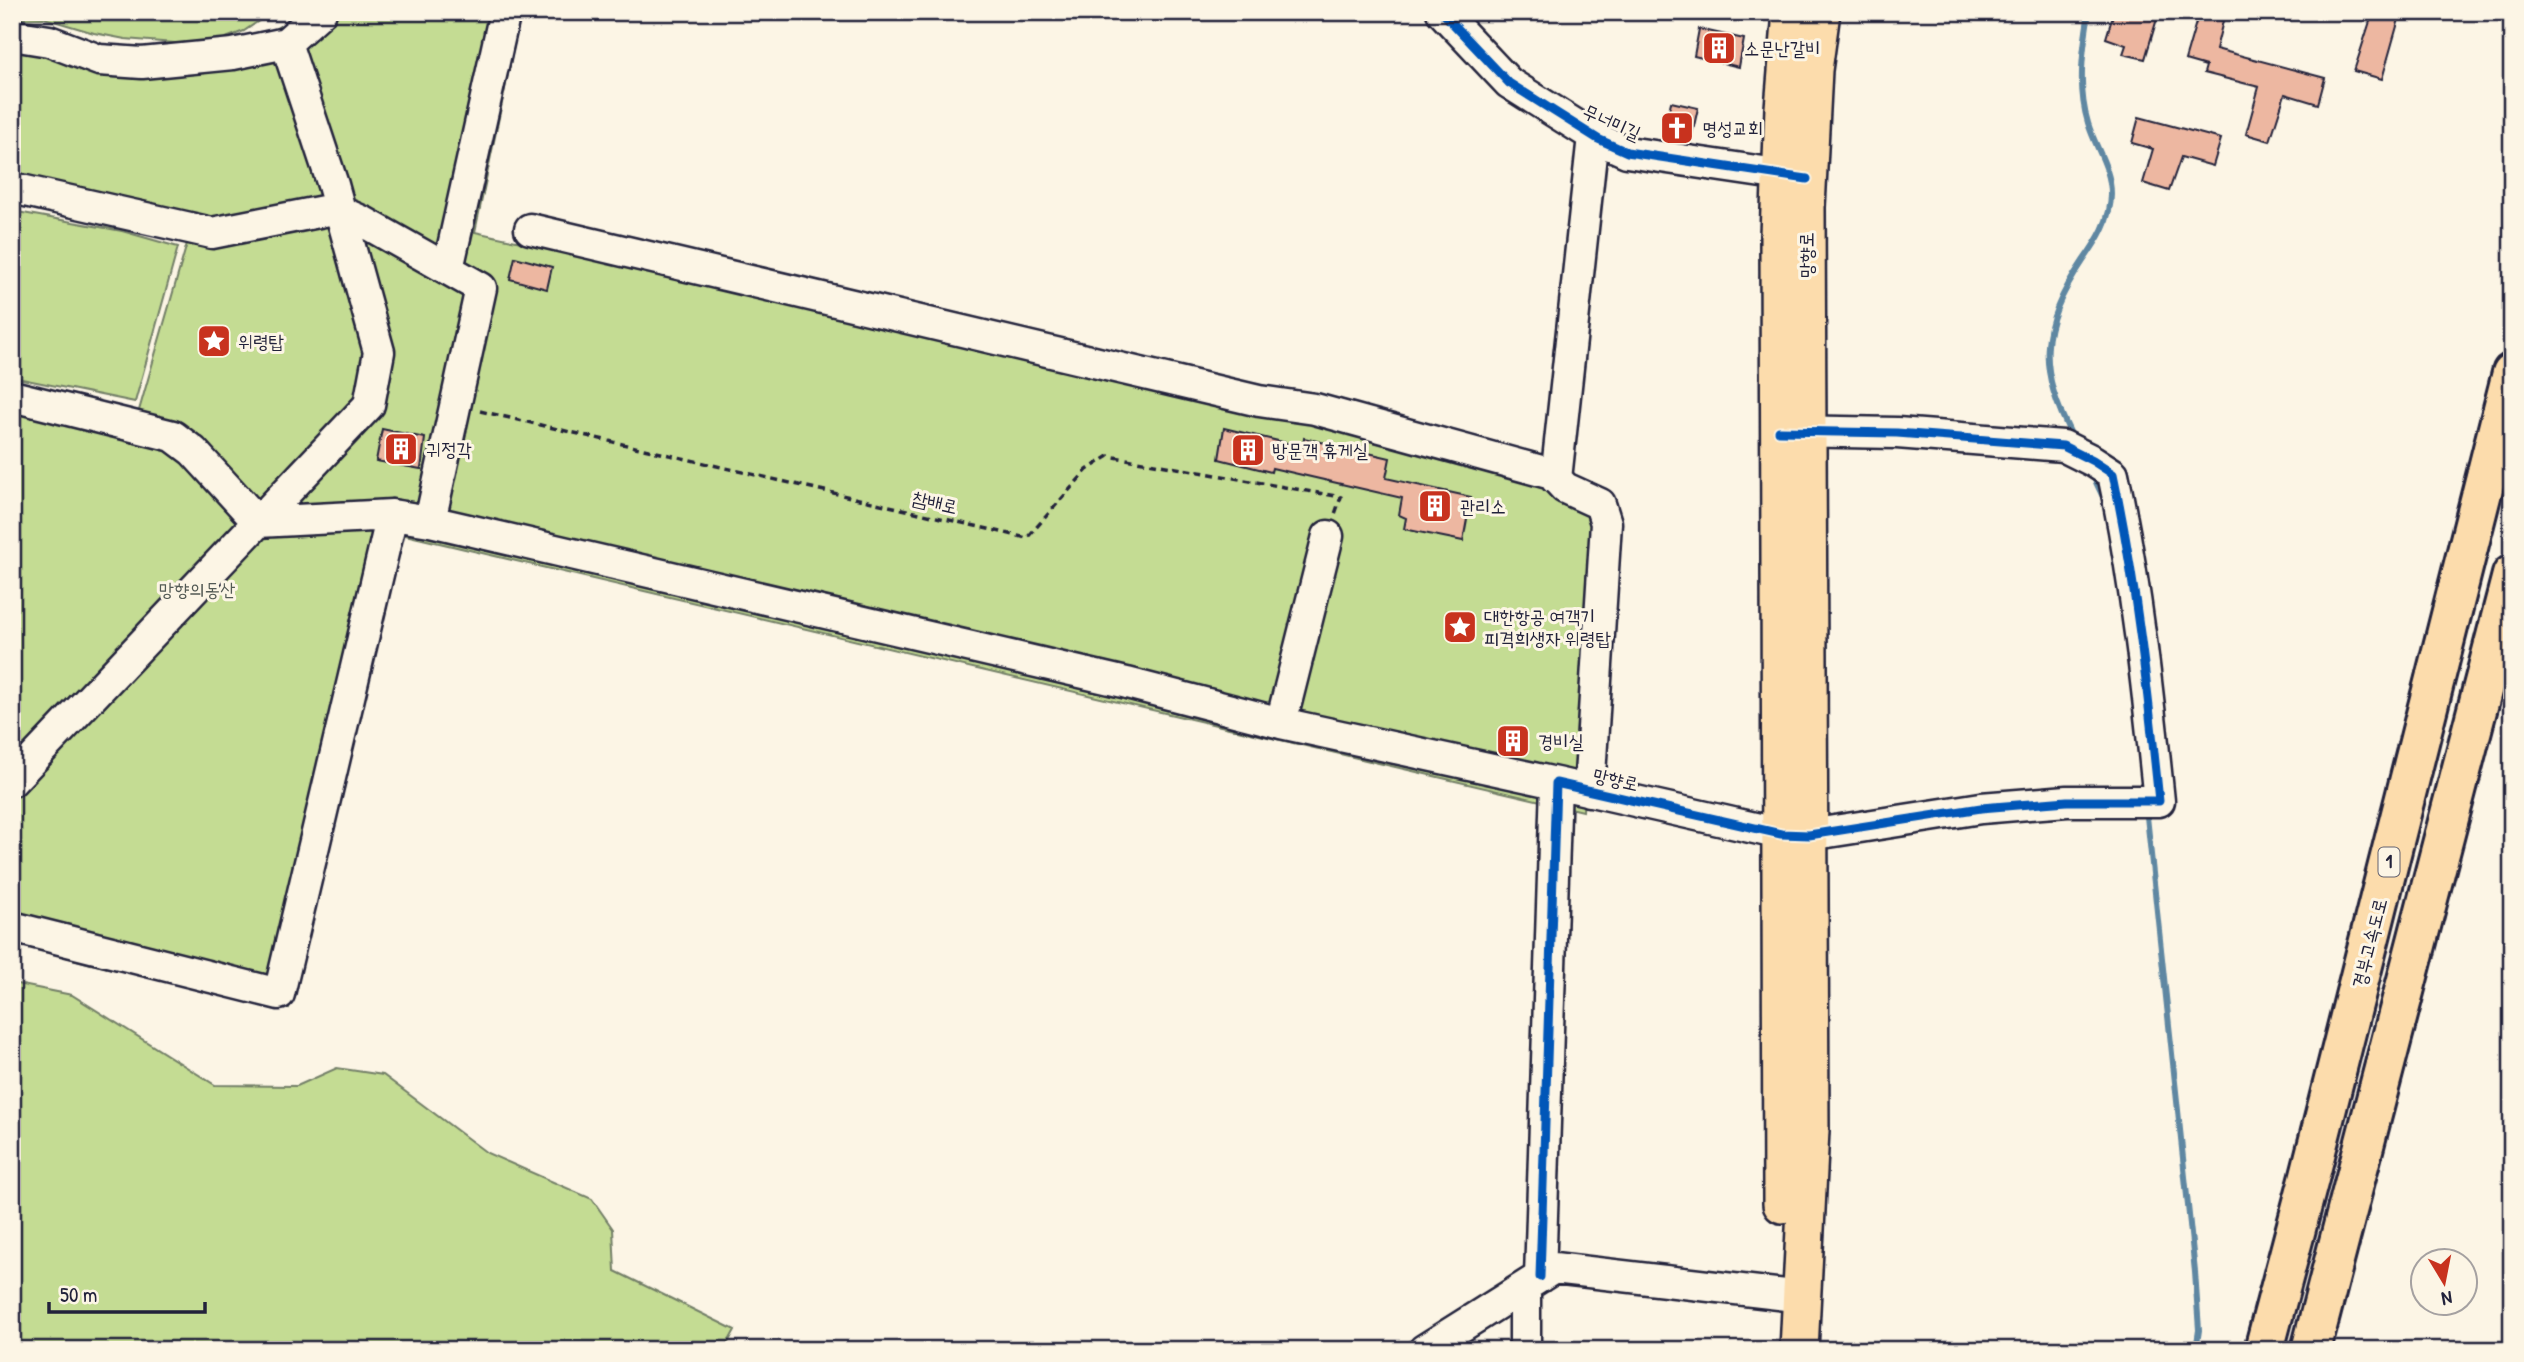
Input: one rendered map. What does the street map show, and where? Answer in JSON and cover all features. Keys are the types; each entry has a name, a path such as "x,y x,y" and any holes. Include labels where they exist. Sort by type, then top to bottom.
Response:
{"highway":[{"name":"경부고속도로","path":"2264,1350 2313,1166 2512,373"},
{"path":"2311,1350 2512,575"}],"main road":[{"name":"망향로","path":"1792,12 1794,178"},
{"name":"망향로","path":"1799,1350 1792,1296 1783,1139 1795,834 1793,431 1779,234 1794,178 1821,12"},
{"name":"망향로","path":"1777,1350 1792,1296"}],"street":[{"path":"12,35 49,41 99,60 142,63 233,54 286,43 321,12"},
{"path":"448,269 505,12"},
{"name":"무너미길","path":"1441,12 1509,83 1593,136 1627,152 1794,178"},
{"path":"12,781 369,405 379,352 340,211 286,43"},
{"path":"1556,479 1593,136"},
{"path":"12,188 212,233 334,209 364,222 481,288 430,521"},
{"path":"530,229 1259,401 1315,409 1552,474 1565,488 1600,504 1606,523 1590,790"},
{"path":"12,397 173,436 193,451 258,522"},
{"name":"망향로","path":"258,522 392,515 430,521 1127,683 1281,723 1795,834 1981,808 2067,801 2149,802 2148,696 2126,531 2113,474 2063,446 1897,433 1793,431"},
{"path":"12,927 279,993 392,515"},
{"path":"1281,723 1328,536"},
{"path":"1525,1350 1532,1282 1556,783"},
{"path":"1424,1350 1554,1268 1792,1296"}],"green space":[{"name":"망향의동산","path":"12,12 272,12 244,31 208,45 246,39 267,32 299,12 521,12 475,232 1107,369 1277,409 1568,493 1602,521 1583,811 401,534 289,1008 91,964 12,942 12,386 138,414 188,240 12,195 12,25 61,32 109,47 149,51 199,45 125,39 44,18 12,19"},
{"path":"12,211 122,231 178,247 135,402 12,377"},
{"path":"12,983 72,995 215,1085 297,1086 337,1068 383,1075 487,1153 592,1199 613,1229 615,1271 735,1330 724,1350 12,1350"}],"building":[{"path":"2114,12 2159,12 2145,59 2123,54 2126,45 2106,38"},
{"path":"2199,12 2223,21 2216,49 2325,78 2318,104 2285,94 2270,141 2246,134 2259,87 2204,73 2206,66 2185,60"},
{"path":"2373,12 2401,12 2382,79 2354,71"},
{"name":"소문난갈비","path":"1699,29 1744,39 1739,67 1694,56"},
{"name":"명성교회","path":"1671,102 1698,108 1690,144 1662,139"},
{"path":"2139,117 2221,139 2213,166 2181,157 2169,191 2143,183 2153,149 2132,143"},
{"path":"515,257 552,267 547,289 510,279"},
{"path":"1224,428 1303,447 1304,438 1390,458 1386,478 1471,497 1463,541 1404,529 1406,518 1399,515 1402,498 1272,468 1271,472 1219,459"},
{"name":"귀정각","path":"382,429 425,438 421,469 376,461"}],"waterway":[{"path":"2074,440 2053,391 2048,349 2057,307 2102,230 2109,213 2110,184 2106,166 2088,123 2083,96 2083,54 2089,12"},
{"path":"2092,474 2104,499"},
{"path":"2146,807 2195,1272 2199,1330 2196,1350"}],"cycle path":[{"path":"1442,12 1509,83 1598,139 1627,152 1807,179"},
{"path":"1540,1277 1556,783 1781,834 1809,835 1981,808 2067,801 2159,801 2135,596 2113,474 2063,446 1897,433 1779,431"}],"place":[{"name":"소문난갈비","path":"1719,48"},
{"name":"명성교회","path":"1677,128"},
{"name":"위령탑","path":"214,341"},
{"name":"귀정각","path":"401,449"},
{"name":"방문객 휴게실","path":"1248,450"},
{"name":"관리소","path":"1435,506"},
{"name":"대한항공 여객기 피격희생자 위령탑","path":"1460,627"},
{"name":"경비실","path":"1513,741"}]}
